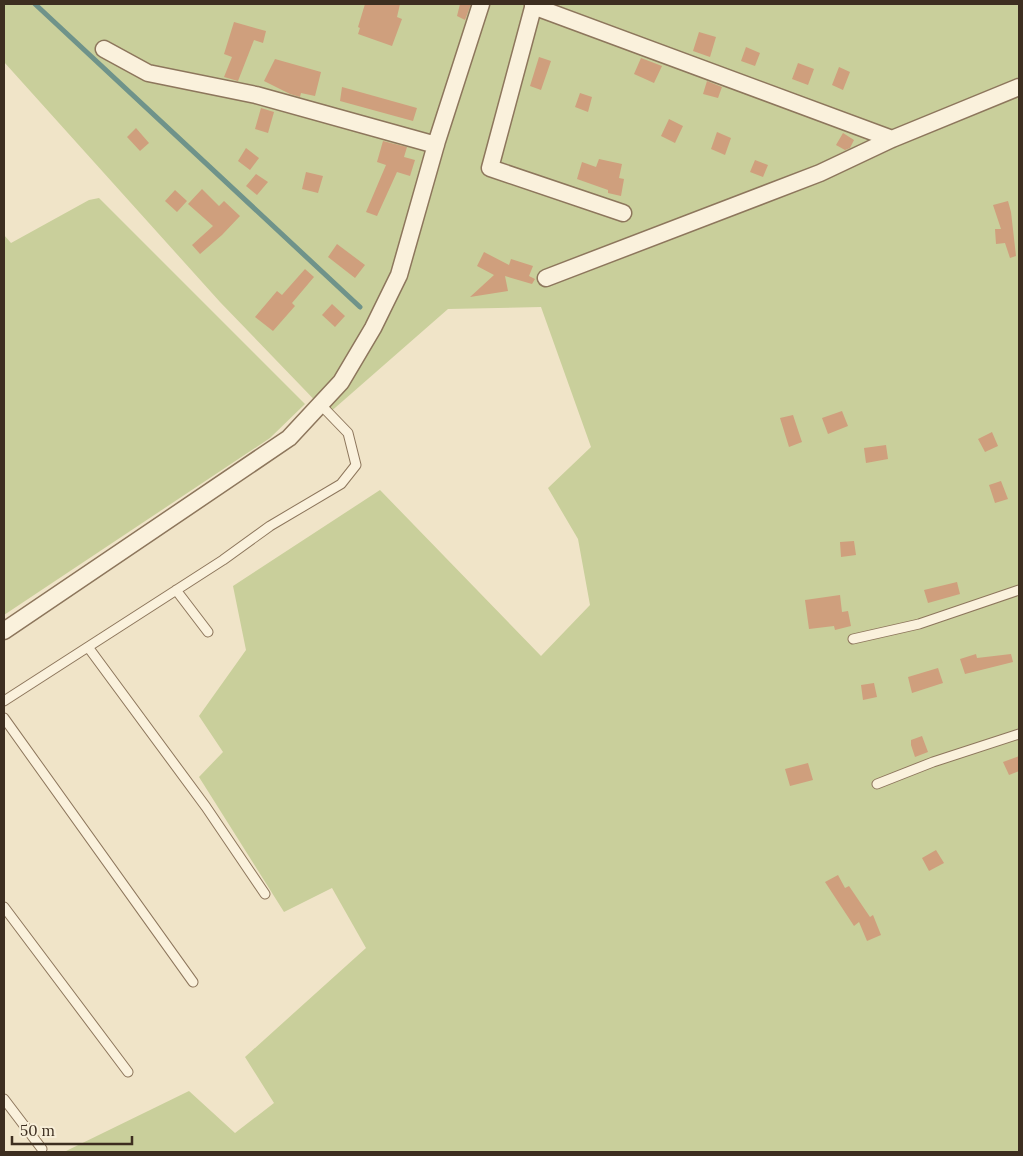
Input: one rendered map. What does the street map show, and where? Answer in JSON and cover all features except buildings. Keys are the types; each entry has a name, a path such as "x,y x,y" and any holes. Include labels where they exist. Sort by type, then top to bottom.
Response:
{"street":[{"path":"4,631 289,438 341,382 373,328 399,275 436,145 481,4"},
{"path":"623,213 490,168 534,5 892,139"},
{"path":"104,49 148,73 256,95 436,145"},
{"path":"546,278 820,173 892,139 1019,87"}],"lane":[{"path":"4,701 176,590 270,526 341,484 356,465 348,433 320,404"},
{"path":"176,590 208,632"},
{"path":"853,639 919,624 1019,590"},
{"path":"88,647 206,807 265,894"},
{"path":"4,718 193,982"},
{"path":"876,784 932,762 1019,734"},
{"path":"4,907 128,1072"},
{"path":"4,1099 42,1149"}],"green space":[{"path":"4,4 1019,4 1019,1152 64,1152 189,1091 235,1133 274,1103 245,1057 366,948 332,888 284,912 199,777 223,752 199,716 246,650 233,586 380,490 541,656 590,605 578,539 548,488 591,447 541,307 448,309 328,414 220,302 4,62"},
{"path":"99,198 305,404 270,438 4,615 4,235 11,243 89,200"}],"waterway":[{"path":"35,4 360,307"}]}
